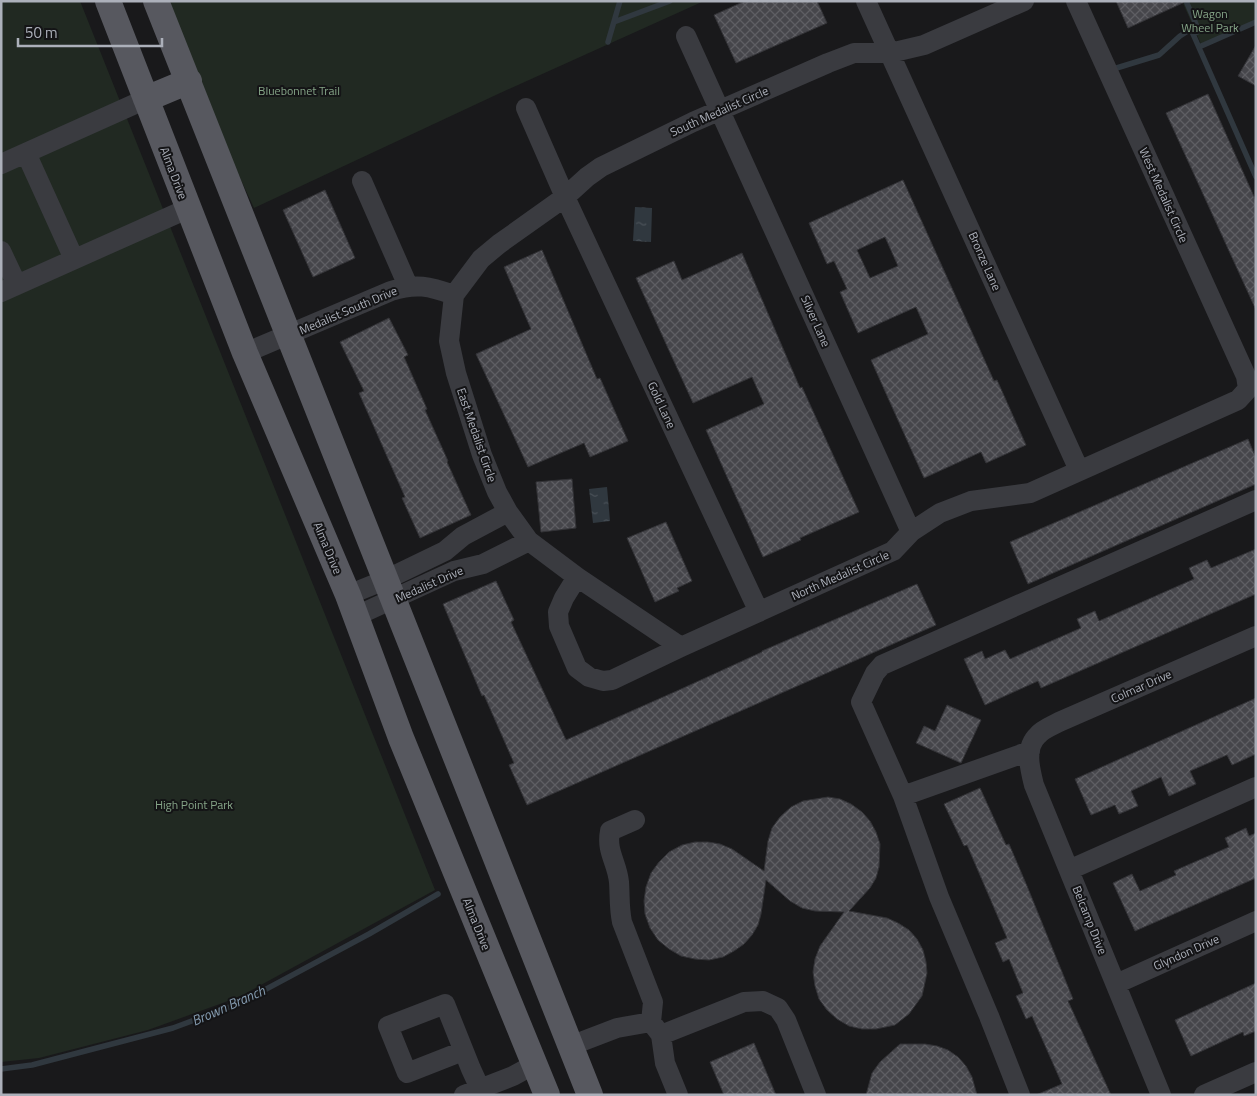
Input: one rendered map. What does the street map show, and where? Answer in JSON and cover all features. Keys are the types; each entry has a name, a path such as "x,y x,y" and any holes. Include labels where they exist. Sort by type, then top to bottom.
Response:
{"main road":[{"name":"Alma Drive","path":"108,1 187,209 245,353 352,605 401,738 547,1095"},
{"path":"156,1 590,1095"},
{"path":"146,99 189,81"},
{"path":"535,1064 570,1046"}],"street":[{"name":"Bronze Lane","path":"866,1 1080,470"},
{"name":"South Medalist Circle","path":"454,295 481,259 565,197 601,167 693,122 828,63 854,53 890,53 924,45 1024,1"},
{"name":"West Medalist Circle","path":"1076,1 1252,389"},
{"name":"Silver Lane","path":"686,36 912,532"},
{"path":"1,164 146,99"},
{"name":"Gold Lane","path":"526,108 565,197 759,612"},
{"path":"26,152 74,259"},
{"path":"362,181 408,286"},
{"path":"1,251 9,288 187,209"},
{"name":"Medalist South Drive","path":"245,353 390,291 408,286 429,286 454,295"},
{"name":"East Medalist Circle","path":"454,295 449,341 456,373 482,455 497,492 508,512 529,541 577,577 681,647"},
{"name":"North Medalist Circle","path":"577,577 558,612 559,626 577,668 589,677 603,681 612,680 894,551 912,532 940,513 971,501 1030,493 1238,400 1252,389"},
{"path":"1020,1095 939,897 903,796 861,702 874,673 882,665 1256,500"},
{"name":"Medalist Drive","path":"390,590 463,536 508,512"},
{"name":"Medalist Drive","path":"352,605 390,590 483,564 529,541"},
{"name":"Colmar Drive","path":"1031,747 1038,734 1059,722 1256,636"},
{"path":"903,796 1031,747"},
{"name":"Belcamp Drive","path":"1031,747 1028,762 1034,785 1161,1095"},
{"path":"1069,870 1256,787"},
{"path":"634,820 610,831 608,842 619,880 619,908 622,922 653,1002 656,1029 665,1063 678,1095"},
{"name":"Glyndon Drive","path":"1116,984 1256,921"},
{"path":"570,1046 617,1028 656,1029 744,1002 763,1001 778,1008 786,1020 816,1095"},
{"path":"463,1051 476,1093 535,1064"},
{"path":"1204,1095 1256,1072"}],"green space":[{"name":"High Point Park","path":"1,1 80,1 435,890 239,997 148,1030 39,1058 1,1062"},
{"name":"Bluebonnet Trail","path":"169,1 704,1 498,94 254,208 228,152"},
{"name":"Wagon Wheel Park","path":"1182,1 1256,1 1256,20 1201,44"}],"water":[{"path":"635,207 652,208 651,242 633,241"},
{"path":"607,487 610,521 593,523 589,489"}],"building":[{"path":"745,1 817,1 827,23 736,63 714,15"},
{"path":"1116,1 1187,1 1128,28"},
{"path":"1256,45 1256,86 1238,76"},
{"path":"1208,94 1256,201 1256,310 1166,113"},
{"path":"903,180 994,381 997,380 1026,445 986,463 981,452 924,478 871,360 928,334 916,307 858,333 840,292 847,289 834,261 827,264 809,223","holes":["885,237 898,266 870,278 857,250"]},
{"path":"325,190 355,258 313,277 283,210"},
{"path":"542,250 597,379 600,378 628,441 590,457 584,443 528,467 476,354 531,329 504,267"},
{"path":"742,253 800,388 802,387 859,512 763,557 706,430 764,404 752,377 693,403 636,278 674,261 682,280"},
{"path":"389,318 408,355 404,357 471,515 420,538 402,498 405,497 359,393 364,391 340,342"},
{"path":"1248,439 1256,458 1256,484 1028,584 1010,542"},
{"path":"572,479 576,528 541,532 536,482"},
{"path":"666,522 692,581 677,588 679,591 655,602 627,538"},
{"path":"1256,549 1256,594 1041,688 1038,681 985,705 964,659 982,651 985,659 1005,650 1010,659 1081,628 1077,619 1095,611 1099,621 1194,579 1189,568 1207,560 1211,568"},
{"path":"496,581 514,620 511,622 566,740 762,651 917,584 936,625 527,805 509,765 514,763 484,695 482,696 443,604"},
{"path":"1256,698 1256,754 1232,765 1227,755 1190,771 1196,784 1169,796 1161,777 1131,791 1138,806 1119,814 1115,805 1091,815 1075,779"},
{"path":"947,705 981,720 961,763 916,743 924,726 935,731"},
{"path":"980,788 1006,845 1009,844 1027,886 1073,999 1068,1001 1111,1095 1036,1095 1062,1084 1032,1016 1026,1019 1016,996 1023,993 1009,959 1003,962 995,943 1007,938 967,845 964,846 944,804"},
{"path":"828,797 840,799 862,812 870,821 880,844 879,867 876,878 870,888 849,911 887,918 898,923 909,930 923,950 927,973 922,996 909,1014 895,1025 876,1029 862,1029 849,1026 827,1010 819,999 813,972 815,959 820,946 844,912 815,911 802,908 790,901 766,880 761,914 758,925 752,935 734,951 723,957 709,960 681,956 669,949 658,940 650,928 645,914 646,887 651,873 669,852 682,845 695,842 720,844 732,849 764,871 768,841 772,828 780,817 791,807 803,801"},
{"path":"1246,828 1249,836 1256,833 1256,878 1135,931 1113,883 1132,874 1140,891 1176,875 1174,871 1229,847 1225,838"},
{"path":"1256,983 1256,1031 1244,1036 1243,1032 1191,1056 1175,1020"},
{"path":"754,1043 776,1095 724,1095 710,1062"},
{"path":"900,1044 925,1044 948,1050 966,1066 972,1077 977,1095 866,1095 872,1073 880,1062"}],"waterway":[{"path":"608,42 620,1"},
{"path":"614,22 670,1"},
{"path":"1186,1 1199,31 1193,34 1256,177"},
{"path":"1199,47 1256,22"},
{"path":"1110,70 1159,55 1180,36 1191,29 1193,34"},
{"name":"Brown Branch","path":"1,1069 32,1065 173,1028 240,1003 369,934 438,894"}]}
